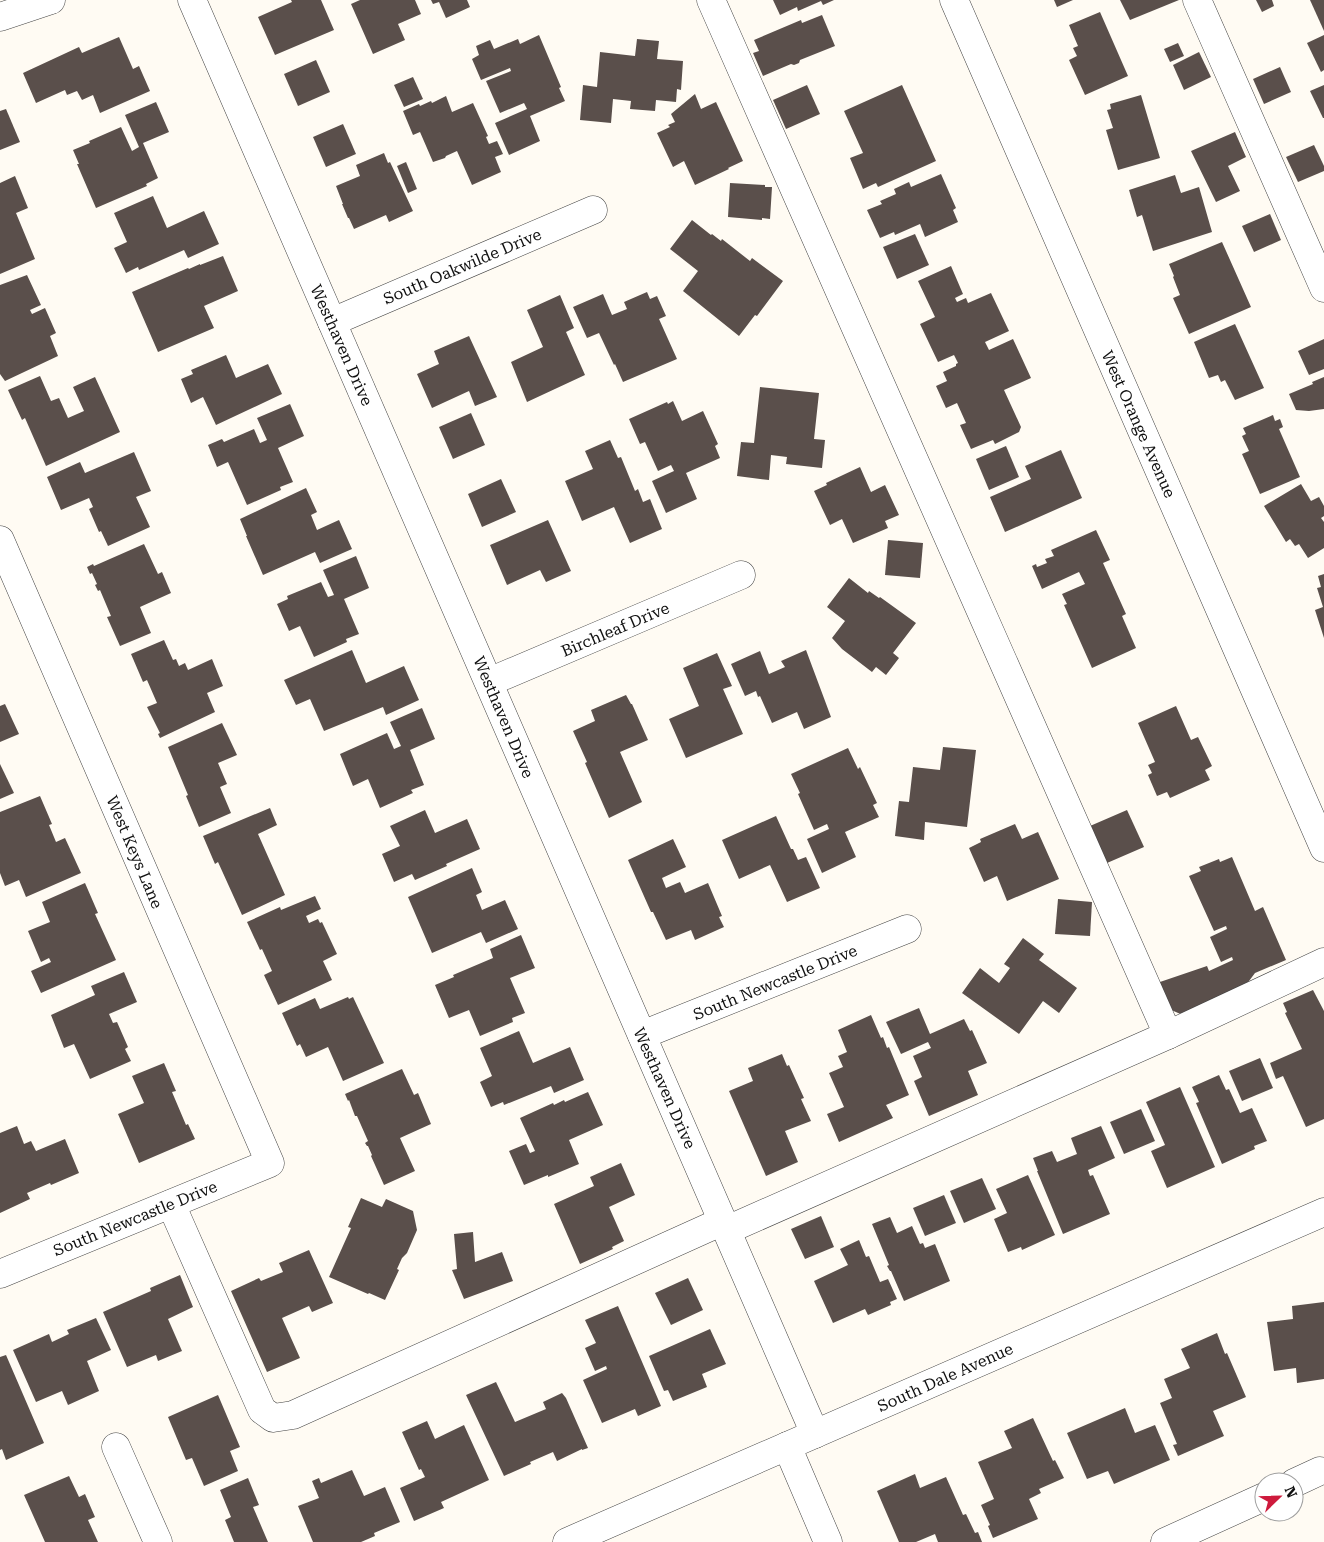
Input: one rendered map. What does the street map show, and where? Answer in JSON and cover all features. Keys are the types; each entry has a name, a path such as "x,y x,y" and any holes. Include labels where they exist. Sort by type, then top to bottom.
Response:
{"street":[{"path":"0,17 50,0"},
{"name":"Westhaven Drive","path":"192,0 815,1434"},
{"path":"711,0 1168,1035"},
{"name":"West Orange Avenue","path":"954,0 1324,848"},
{"path":"1198,0 1324,288"},
{"name":"South Oakwilde Drive","path":"332,322 593,210"},
{"name":"West Keys Lane","path":"0,540 270,1163"},
{"name":"Birchleaf Drive","path":"489,682 741,575"},
{"name":"South Newcastle Drive","path":"642,1035 907,929"},
{"path":"171,1204 262,1410 273,1418 293,1415 1168,1035 1324,962"},
{"name":"South Newcastle Drive","path":"0,1274 270,1163"},
{"name":"South Dale Avenue","path":"567,1542 1324,1212"},
{"path":"787,1446 828,1542"},
{"path":"116,1447 158,1542"},
{"path":"1304,1478 1320,1471"},
{"path":"1166,1542 1254,1501"}],"building":[{"path":"291,0 321,0 334,30 275,55 258,17 292,2"},
{"path":"360,0 415,0 421,14 398,24 405,40 373,54 351,4"},
{"path":"431,0 467,0 470,7 446,18 439,2 433,4"},
{"path":"773,0 834,0 823,5 821,1 798,11 797,7 780,15"},
{"path":"1054,0 1073,0 1057,7"},
{"path":"1120,0 1179,0 1130,20"},
{"path":"1256,0 1272,0 1274,6 1262,12"},
{"path":"1310,0 1324,0 1324,31"},
{"path":"1100,12 1128,76 1085,95 1069,60 1077,56 1073,48 1078,46 1069,25"},
{"path":"822,15 835,46 800,60 799,63 791,64 763,76 753,53 759,51 754,40 801,20 802,23"},
{"path":"539,35 565,101 530,116 540,141 509,155 495,123 527,109 524,103 500,113 486,81 511,71 510,68 481,80 472,59 479,55 476,46 490,40 494,49 518,39 520,44"},
{"path":"1324,35 1324,70 1321,72 1307,43"},
{"path":"119,37 133,69 139,66 150,91 100,113 93,95 82,100 77,91 67,95 65,90 36,103 23,73 79,47 82,53"},
{"path":"637,39 659,41 657,59 683,61 681,90 677,89 676,102 656,100 655,111 630,109 631,101 613,99 611,123 580,120 583,85 597,87 600,52 635,56"},
{"path":"1178,43 1184,56 1170,62 1164,49"},
{"path":"1199,52 1211,77 1184,90 1173,65"},
{"path":"316,60 330,92 298,106 284,74"},
{"path":"1280,67 1291,92 1264,104 1253,79"},
{"path":"413,77 423,99 404,107 394,85"},
{"path":"807,85 820,114 786,129 773,100"},
{"path":"902,85 936,161 878,187 876,183 863,189 850,158 863,153 844,111"},
{"path":"1324,85 1324,118 1323,118 1310,91"},
{"path":"695,94 701,109 716,102 743,161 695,185 684,161 673,167 657,133 670,127 668,125 675,122 671,114"},
{"path":"1141,95 1160,158 1118,170 1106,130 1113,128 1107,110 1111,109 1110,104"},
{"path":"446,96 452,112 473,103 488,136 486,137 489,144 497,141 503,154 495,157 501,172 472,185 457,151 433,162 420,132 413,135 403,111 419,104 420,106 431,101 432,103"},
{"path":"156,102 169,132 143,143 158,178 146,184 147,186 96,208 73,150 121,127 132,151 139,147 125,115"},
{"path":"6,109 20,142 0,150 0,111"},
{"path":"343,124 356,154 326,167 313,137"},
{"path":"1235,132 1246,157 1228,166 1240,191 1216,202 1191,151"},
{"path":"1314,145 1324,166 1324,171 1298,182 1286,157"},
{"path":"384,153 413,211 389,222 386,215 354,229 336,186 360,176 356,165"},
{"path":"406,162 417,189 408,193 397,166"},
{"path":"941,174 956,208 953,210 958,222 925,237 920,224 895,235 894,232 880,238 867,210 882,204 880,201 896,194 894,189 909,182 911,187"},
{"path":"1175,175 1181,193 1199,187 1212,232 1153,251 1142,215 1137,217 1129,190"},
{"path":"15,176 28,208 16,213 35,259 0,274 0,183"},
{"path":"730,183 772,187 770,219 728,217"},
{"path":"153,196 167,228 204,211 219,244 188,258 184,250 139,270 138,267 126,273 114,248 127,242 114,213"},
{"path":"1270,214 1281,240 1254,252 1242,226"},
{"path":"692,220 711,235 721,241 722,239 750,261 752,258 783,281 757,316 755,315 739,336 683,291 698,271 670,249"},
{"path":"915,234 929,265 897,279 883,247"},
{"path":"1222,242 1251,307 1189,334 1173,298 1180,295 1169,264"},
{"path":"223,256 238,291 204,306 214,328 158,352 132,292 188,268"},
{"path":"951,266 963,294 955,298 957,302 966,298 968,303 991,293 1009,331 985,342 989,350 1013,339 1031,378 1004,390 1021,427 1019,432 995,444 993,440 971,449 960,425 966,423 957,403 946,408 936,386 947,381 943,372 956,366 958,363 954,355 938,362 920,324 935,317 918,281"},
{"path":"27,275 41,305 30,310 32,314 45,308 56,333 50,336 58,356 5,381 0,374 0,285"},
{"path":"647,292 650,299 657,296 666,316 659,319 677,359 623,382 599,333 587,338 573,307 603,294 612,315 627,309 624,302"},
{"path":"560,295 574,328 566,332 585,375 527,402 511,362 543,347 527,310"},
{"path":"1235,324 1264,388 1235,400 1225,380 1221,382 1218,375 1209,378 1194,342"},
{"path":"469,336 497,397 475,406 469,391 432,408 417,374 439,364 434,351"},
{"path":"1324,339 1324,369 1309,375 1298,351"},
{"path":"226,355 236,378 268,364 282,394 216,425 203,397 191,403 181,379 193,374 191,370"},
{"path":"40,376 51,401 59,398 68,418 84,411 73,387 95,377 120,432 46,466 25,418 22,420 8,390"},
{"path":"1324,377 1324,409 1296,410 1289,394"},
{"path":"760,387 819,393 814,439 825,440 822,468 786,464 787,457 771,455 769,480 737,476 741,442 754,443"},
{"path":"673,401 682,421 703,411 718,444 715,446 720,458 686,473 697,499 666,513 652,481 674,471 671,465 658,471 645,442 640,444 629,419"},
{"path":"290,404 304,436 278,448 293,482 280,487 281,490 247,505 228,462 217,467 208,445 222,439 224,442 254,429 260,443 267,440 257,418"},
{"path":"471,413 485,445 453,459 439,427"},
{"path":"1273,415 1275,421 1280,419 1283,427 1279,429 1300,477 1260,494 1242,454 1249,451 1242,436 1246,434 1243,428"},
{"path":"610,440 618,458 621,457 635,491 638,489 643,502 650,499 662,529 630,543 614,507 582,521 565,481 593,469 585,451"},
{"path":"1006,446 1019,477 989,490 976,459"},
{"path":"1061,450 1082,498 1005,532 990,497 1031,479 1025,466"},
{"path":"134,452 151,491 136,497 150,527 108,546 101,531 99,532 89,509 93,507 89,498 61,510 47,477 80,462 85,473"},
{"path":"860,467 871,492 885,485 899,515 885,521 888,528 853,543 842,519 830,525 814,491 827,485 826,483"},
{"path":"501,479 516,512 482,527 468,494"},
{"path":"1301,484 1311,501 1319,497 1324,506 1324,516 1321,518 1324,522 1324,548 1308,558 1299,544 1295,546 1290,539 1286,542 1264,506"},
{"path":"306,488 317,512 311,515 317,530 339,520 352,549 320,563 315,552 263,575 240,519"},
{"path":"548,520 571,571 546,582 540,570 507,585 490,545"},
{"path":"1096,530 1110,560 1103,563 1126,614 1122,616 1136,648 1092,668 1064,605 1067,604 1062,594 1085,584 1079,572 1042,589 1032,566 1036,564 1037,567 1047,563 1045,559 1054,556 1051,550"},
{"path":"888,540 923,543 920,578 885,575"},
{"path":"144,544 158,574 162,572 171,593 140,607 151,633 120,646 107,617 111,616 100,590 98,591 95,585 97,584 92,573 90,574 87,567 93,564 94,566"},
{"path":"356,556 369,588 344,599 359,634 346,639 347,642 314,657 300,626 289,631 277,604 288,599 287,596 321,582 328,597 334,595 323,570"},
{"path":"1324,574 1324,638 1315,610 1323,607 1317,588 1321,587 1318,576"},
{"path":"849,578 868,593 869,591 880,597 916,623 893,653 899,658 886,675 876,667 872,672 842,649 832,638 845,621 827,607"},
{"path":"164,640 173,660 176,659 179,666 185,663 188,670 212,659 223,686 207,693 215,712 160,738 158,734 160,733 147,707 157,703 147,680 143,682 131,654"},
{"path":"352,650 366,683 404,666 419,700 386,715 383,707 324,731 310,699 296,705 284,680"},
{"path":"806,650 831,717 804,729 797,712 772,723 756,691 745,696 731,664 760,651 769,674 785,667 781,661"},
{"path":"717,653 732,686 723,689 743,734 686,758 669,719 699,706 683,668"},
{"path":"626,695 648,740 620,752 642,802 609,818 573,731 595,721 591,710"},
{"path":"5,704 19,734 0,742 0,706"},
{"path":"1176,706 1191,740 1198,737 1212,766 1205,770 1210,780 1170,798 1167,792 1157,796 1148,775 1152,773 1148,765 1155,762 1138,723"},
{"path":"422,708 435,739 410,750 424,785 411,790 413,793 380,808 368,779 353,786 340,754 387,733 394,749 401,746 390,722"},
{"path":"222,723 237,755 218,763 227,784 220,787 231,813 199,827 168,747"},
{"path":"943,747 976,750 967,827 925,822 924,840 895,836 899,801 909,802 913,767 940,770"},
{"path":"848,748 858,769 860,767 877,803 873,805 879,817 845,832 856,857 822,873 807,839 829,829 827,824 814,830 791,774"},
{"path":"0,764 14,793 0,799"},
{"path":"40,796 52,824 49,825 56,842 65,838 81,873 26,897 19,880 5,886 0,873 0,812"},
{"path":"270,808 277,825 258,834 285,895 242,915 218,862 215,864 203,836"},
{"path":"425,810 435,833 467,819 480,849 415,880 412,874 394,882 382,854 400,846 390,826"},
{"path":"1127,810 1144,847 1107,863 1090,826"},
{"path":"776,816 791,849 793,849 798,860 806,857 820,888 787,902 770,865 739,879 722,840"},
{"path":"1015,824 1022,839 1038,832 1059,879 1007,901 997,876 984,882 969,848 981,842 980,839"},
{"path":"673,839 686,867 662,878 666,888 680,882 685,893 708,883 722,916 719,917 724,927 695,940 691,930 666,940 653,912 651,912 628,860"},
{"path":"1232,857 1255,911 1263,907 1286,960 1255,973 1246,985 1185,1016 1169,1009 1157,983 1207,966 1209,971 1233,960 1232,957 1221,962 1210,937 1227,929 1226,926 1214,931 1189,876 1201,871 1199,867 1219,859 1220,862"},
{"path":"472,868 482,892 476,895 482,910 505,900 518,929 486,943 481,932 432,953 408,897"},
{"path":"85,883 98,913 95,914 116,960 41,993 31,971 51,962 49,958 41,962 28,931 50,922 42,902"},
{"path":"315,896 321,909 306,916 309,923 318,919 320,923 322,922 337,954 323,961 332,980 278,1005 264,975 272,971 247,922 280,907 281,910"},
{"path":"1058,899 1092,902 1090,936 1055,934"},
{"path":"521,935 535,968 510,978 525,1013 512,1018 513,1022 480,1036 469,1010 449,1018 435,985 493,958 490,949"},
{"path":"1023,938 1044,954 1039,960 1077,988 1059,1013 1043,1001 1019,1034 962,993 980,968 999,983 1010,968 1004,964"},
{"path":"124,972 137,1002 109,1014 113,1023 117,1022 128,1047 125,1049 131,1061 90,1079 74,1044 64,1048 51,1015 95,995 91,986"},
{"path":"1313,990 1324,1011 1324,1119 1306,1127 1283,1076 1276,1079 1270,1063 1302,1049 1285,1013 1287,1012 1283,1003"},
{"path":"348,997 349,999 353,997 384,1063 343,1081 328,1047 306,1057 300,1044 297,1046 282,1013 315,998 320,1009"},
{"path":"919,1008 930,1034 964,1019 970,1031 972,1030 987,1063 968,1071 978,1095 929,1116 914,1081 922,1077 913,1056 931,1048 928,1042 901,1054 886,1022"},
{"path":"871,1015 881,1038 883,1037 887,1048 889,1047 909,1095 886,1105 893,1118 839,1142 827,1114 844,1107 829,1073 843,1067 838,1056 847,1052 838,1030"},
{"path":"519,1031 533,1063 570,1047 584,1080 554,1093 551,1086 504,1105 503,1102 491,1107 480,1082 492,1076 480,1048"},
{"path":"782,1054 804,1098 801,1099 811,1121 785,1131 798,1162 766,1176 729,1091 753,1081 748,1068"},
{"path":"1260,1058 1273,1088 1242,1101 1229,1071"},
{"path":"164,1063 176,1091 172,1092 186,1125 188,1124 195,1139 139,1163 118,1114 144,1103 132,1076"},
{"path":"402,1069 414,1095 418,1093 431,1124 400,1138 415,1171 384,1185 365,1143 368,1141 345,1094"},
{"path":"1219,1075 1226,1090 1229,1089 1240,1113 1252,1108 1267,1141 1254,1146 1255,1149 1222,1164 1196,1103 1199,1102 1192,1087"},
{"path":"1180,1087 1215,1167 1167,1188 1151,1151 1165,1145 1146,1102"},
{"path":"588,1092 603,1125 569,1140 579,1164 524,1185 509,1151 526,1144 530,1153 535,1151 520,1118 553,1103 554,1105 564,1100 565,1102"},
{"path":"1141,1109 1155,1141 1124,1154 1110,1122"},
{"path":"17,1126 24,1144 31,1141 36,1151 65,1139 79,1173 27,1193 30,1199 0,1213 0,1133"},
{"path":"1101,1126 1115,1158 1088,1170 1090,1176 1093,1175 1110,1214 1063,1234 1033,1158 1052,1151 1057,1162 1077,1154 1071,1138"},
{"path":"621,1163 635,1195 609,1207 624,1241 612,1247 613,1249 580,1264 554,1204 594,1186 590,1177"},
{"path":"1028,1175 1055,1235 1022,1250 1021,1247 1008,1252 994,1219 1007,1213 996,1189"},
{"path":"982,1178 996,1209 964,1223 950,1191"},
{"path":"944,1195 956,1223 925,1236 913,1208"},
{"path":"361,1198 382,1207 386,1199 413,1211 417,1230 407,1253 402,1258 397,1269 399,1270 385,1300 329,1277 351,1228 348,1227"},
{"path":"821,1216 834,1247 805,1259 791,1229"},
{"path":"890,1217 897,1233 912,1226 920,1244 923,1243 925,1248 935,1244 950,1281 904,1301 887,1266 889,1265 872,1224"},
{"path":"473,1232 475,1262 502,1252 513,1281 464,1299 452,1270 457,1269 454,1234"},
{"path":"859,1240 866,1257 869,1256 880,1282 888,1279 897,1299 890,1302 891,1305 868,1315 865,1309 833,1323 814,1281 848,1265 840,1249"},
{"path":"309,1250 333,1303 312,1312 309,1306 282,1318 300,1358 267,1372 231,1291 259,1278 261,1281 283,1272 279,1263"},
{"path":"180,1275 193,1307 168,1319 182,1351 158,1361 156,1355 127,1367 103,1312 151,1291 150,1288"},
{"path":"688,1278 703,1310 671,1325 655,1293"},
{"path":"1324,1302 1324,1379 1297,1383 1296,1368 1274,1371 1267,1322 1293,1319 1292,1306"},
{"path":"618,1306 661,1406 638,1416 635,1409 602,1423 583,1380 607,1369 606,1366 595,1371 585,1348 596,1343 585,1320"},
{"path":"96,1318 111,1350 87,1361 99,1391 68,1405 62,1391 36,1402 13,1350 49,1334 52,1342 69,1334 67,1330"},
{"path":"710,1329 726,1364 702,1374 707,1387 673,1401 668,1390 664,1391 649,1356"},
{"path":"1217,1333 1246,1397 1213,1411 1224,1436 1178,1456 1173,1445 1177,1444 1160,1403 1172,1398 1164,1379 1190,1368 1181,1349"},
{"path":"6,1355 44,1443 6,1460 2,1449 0,1450 0,1357"},
{"path":"496,1382 515,1422 546,1409 543,1402 562,1393 588,1448 557,1461 553,1452 504,1476 466,1395"},
{"path":"218,1395 240,1447 230,1451 238,1471 204,1486 192,1458 186,1460 168,1417"},
{"path":"1125,1408 1135,1433 1155,1425 1170,1460 1114,1484 1108,1471 1087,1479 1067,1433"},
{"path":"1033,1418 1053,1461 1055,1460 1064,1478 1039,1489 1041,1493 1029,1499 1038,1519 993,1538 988,1526 990,1525 981,1505 994,1499 978,1462 1012,1448 1004,1431"},
{"path":"427,1421 435,1439 464,1425 489,1480 441,1502 444,1508 414,1521 400,1488 425,1477 421,1469 419,1470 402,1432"},
{"path":"352,1470 364,1496 385,1487 400,1522 374,1533 375,1536 361,1542 313,1542 298,1506 319,1498 312,1481 319,1478 321,1483"},
{"path":"915,1474 920,1488 946,1477 963,1515 966,1514 975,1533 978,1532 982,1542 938,1542 935,1534 916,1542 899,1542 877,1491"},
{"path":"69,1476 79,1497 85,1494 95,1517 88,1520 98,1542 45,1542 24,1495"},
{"path":"248,1478 259,1505 253,1507 268,1542 234,1542 225,1520 231,1517 220,1490"}]}
